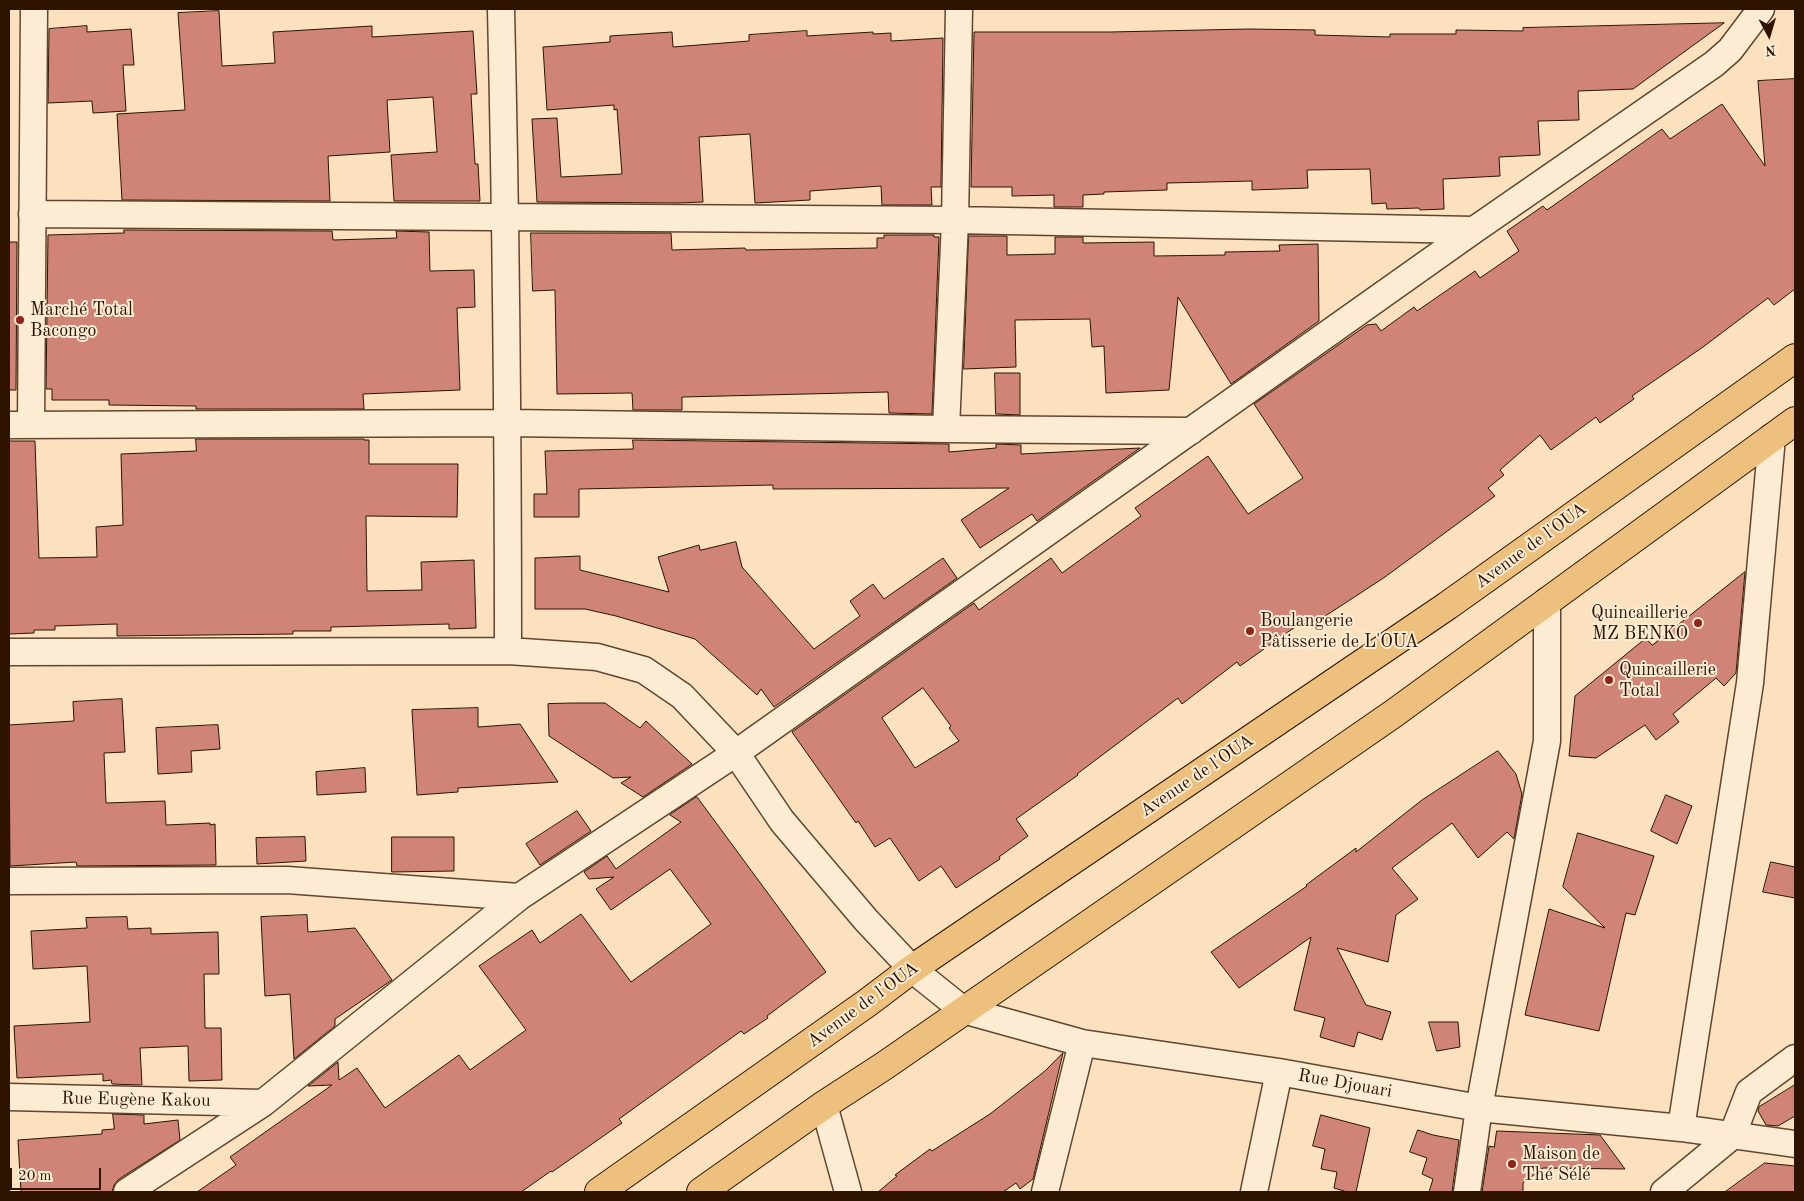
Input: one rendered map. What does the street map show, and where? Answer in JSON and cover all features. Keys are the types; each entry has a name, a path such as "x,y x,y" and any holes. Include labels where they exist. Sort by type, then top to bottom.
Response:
{"main road":[{"name":"Avenue de l'OUA","path":"598,1192 867,1003 912,969 1447,606 1795,358"},
{"path":"700,1192 824,1104 892,1060 1393,714 1795,421"}],"street":[{"path":"34,9 32,214 20,425 508,423 946,430 1192,431"},
{"path":"501,9 506,217 508,651"},
{"path":"946,430 955,220 959,9"},
{"path":"127,1192 263,1103 519,897 736,753 1474,230 1714,64 1730,50 1761,9"},
{"path":"32,214 955,220 1474,230"},
{"path":"1681,1128 1750,683 1772,437"},
{"path":"1467,1192 1478,1108 1548,741 1547,601"},
{"name":"Rue Djouari","path":"9,652 508,651 597,657 644,670 682,696 736,753 782,821 866,920 912,969 963,1010 1082,1043 1279,1072 1478,1108 1681,1128 1795,1144"},
{"path":"9,881 287,880 519,897"},
{"path":"1045,1192 1082,1043"},
{"path":"1664,1192 1732,1136 1749,1092 1795,1058"},
{"path":"1254,1192 1279,1072"},
{"name":"Rue Eugène Kakou","path":"9,1097 263,1103"},
{"path":"824,1104 848,1192"}],"building":[{"path":"219,11 222,66 275,63 273,32 372,26 372,37 473,31 477,94 471,94 475,164 478,164 480,201 394,201 391,155 437,152 433,97 387,100 390,152 328,156 330,201 122,200 117,114 185,110 178,13"},
{"path":"1724,23 1633,89 1578,91 1579,120 1538,121 1540,155 1499,157 1500,176 1443,179 1444,209 1387,209 1386,203 1372,204 1370,169 1307,170 1308,188 1252,190 1252,181 1167,183 1167,190 1104,192 1104,194 1083,195 1083,207 1054,207 1054,195 1012,196 1012,187 971,187 974,32 1249,29 1315,30 1315,35 1390,37 1390,34 1456,34 1456,30 1523,31 1523,28"},
{"path":"87,26 87,32 131,29 134,65 123,65 126,111 93,113 92,101 48,103 49,29"},
{"path":"807,31 807,36 873,32 873,34 891,33 891,41 943,38 941,187 931,187 932,205 882,205 881,186 810,191 810,200 755,203 750,134 699,137 703,202 537,202 532,119 557,118 561,177 622,174 617,109 614,110 614,105 547,110 543,47 610,42 610,36 672,32 673,47 749,41 749,35"},
{"path":"1795,79 1795,289 1774,305 1768,298 1703,347 1632,396 1634,399 1600,423 1596,417 1551,450 1540,435 1500,470 1504,475 1488,488 1495,496 1385,577 1310,626 1305,620 1240,666 1237,662 1182,704 1178,698 1078,775 1016,819 1028,836 999,857 1000,859 956,888 941,866 919,881 890,838 875,847 792,732 974,603 979,610 1051,558 1062,573 1141,516 1135,508 1208,456 1248,514 1303,478 1254,404 1367,325 1376,324 1381,331 1414,307 1417,311 1475,271 1480,278 1519,251 1507,231 1543,206 1547,210 1662,129 1670,139 1722,104 1765,166 1758,81","holes":["923,688 951,726 949,728 959,741 915,768 882,718"]},
{"path":"124,230 332,231 333,240 397,238 396,231 429,232 430,271 474,270 475,307 457,308 460,390 363,394 364,409 196,409 196,406 109,405 109,400 52,400 52,389 46,389 48,235 124,233"},
{"path":"531,233 671,233 672,250 877,248 877,238 884,238 884,235 934,235 934,237 939,237 932,414 889,413 888,392 682,397 682,410 633,410 632,393 557,394 555,290 533,291"},
{"path":"969,236 1007,236 1007,255 1055,254 1055,237 1083,237 1083,243 1154,242 1154,256 1225,255 1225,252 1280,251 1279,245 1318,244 1319,321 1231,384 1178,297 1169,390 1106,393 1104,346 1092,347 1090,319 1015,320 1016,367 964,369"},
{"path":"9,242 17,242 16,390 9,390"},
{"path":"995,373 1020,373 1020,415 996,414"},
{"path":"196,439 364,439 369,440 369,464 458,464 457,517 366,516 367,591 422,590 421,562 474,560 476,628 449,629 449,624 331,627 331,631 293,631 293,634 117,636 117,624 55,626 55,630 34,630 34,633 9,634 9,441 35,441 39,558 97,557 96,527 123,525 121,454 196,451"},
{"path":"633,440 949,444 949,452 996,448 996,444 1021,445 1021,454 1140,448 1037,521 1032,514 980,548 961,520 1009,488 773,489 773,485 579,489 579,517 534,517 534,494 547,494 545,451 633,449"},
{"path":"736,542 742,567 814,649 860,616 850,601 873,584 884,599 943,558 957,578 774,707 761,689 757,695 695,639 585,609 535,609 535,558 580,556 580,570 669,592 658,557 699,545 700,550"},
{"path":"1745,572 1736,673 1724,686 1716,678 1673,714 1679,722 1656,740 1645,725 1596,758 1569,756 1575,696 1646,638 1652,645"},
{"path":"122,699 125,752 104,753 106,803 165,801 166,825 215,824 216,865 77,866 76,862 10,866 9,725 74,721 73,702"},
{"path":"605,703 640,728 646,721 692,764 643,797 621,783 631,777 613,778 549,736 548,704"},
{"path":"478,708 478,727 520,724 558,782 458,788 458,792 417,795 412,710"},
{"path":"218,725 220,749 191,751 192,772 158,774 156,728"},
{"path":"1498,751 1516,774 1522,794 1514,839 1507,832 1478,858 1452,823 1392,868 1418,899 1396,915 1388,962 1337,948 1366,1005 1391,1012 1382,1040 1358,1032 1354,1047 1320,1037 1325,1018 1294,1010 1311,937 1239,988 1211,952 1307,886 1356,848 1356,852 1422,800"},
{"path":"365,768 366,792 317,795 316,772"},
{"path":"1666,795 1692,806 1677,844 1651,831"},
{"path":"697,797 826,972 767,1016 768,1018 744,1034 741,1031 619,1119 622,1123 521,1192 197,1192 236,1165 230,1157 332,1085 308,1086 338,1062 339,1080 357,1068 385,1108 459,1055 470,1070 526,1030 479,966 532,930 540,943 581,914 631,982 711,924 670,869 611,910 596,889 614,877 589,879 584,872 607,856 616,869 681,822 670,815"},
{"path":"577,811 591,831 540,865 526,844"},
{"path":"1578,833 1654,856 1635,915 1626,913 1599,1031 1525,1015 1549,909 1605,928 1563,887"},
{"path":"305,837 306,861 257,864 256,838"},
{"path":"392,837 454,837 454,871 392,872"},
{"path":"1771,862 1795,867 1795,898 1763,892"},
{"path":"307,915 308,932 355,928 392,980 335,1019 335,1026 294,1059 290,994 265,996 261,917"},
{"path":"127,917 128,929 151,928 151,934 218,932 219,974 204,974 205,1028 221,1028 222,1080 189,1081 188,1046 140,1048 142,1085 112,1084 111,1080 103,1081 103,1074 17,1078 14,1026 90,1022 87,966 33,969 31,931 87,928 86,918"},
{"path":"1429,1022 1458,1022 1460,1047 1437,1051"},
{"path":"1063,1053 1033,1179 1020,1189 1016,1183 1003,1192 878,1192 897,1176 895,1175 930,1149 932,1151 990,1114 1045,1071"},
{"path":"1795,1085 1795,1116 1778,1126 1766,1125 1758,1111 1759,1107"},
{"path":"113,1114 144,1115 144,1124 178,1120 180,1140 119,1179 114,1185 112,1192 21,1192 18,1140 102,1134 102,1130 114,1129"},
{"path":"1321,1115 1370,1128 1356,1192 1347,1192 1334,1188 1337,1172 1321,1169 1325,1149 1313,1146"},
{"path":"1418,1130 1459,1140 1452,1192 1429,1192 1433,1179 1422,1174 1427,1158 1410,1152"},
{"path":"1497,1131 1600,1135 1625,1169 1543,1168 1523,1183 1523,1192 1482,1192 1489,1146 1494,1147"},
{"path":"1765,1163 1795,1166 1795,1192 1725,1192"}],"place":[{"name":"Marché Total Bacongo","path":"20,320"},
{"name":"Quincaillerie MZ BENKO","path":"1698,623"},
{"name":"Boulangerie Pâtisserie de L'OUA","path":"1250,631"},
{"name":"Quincaillerie Total","path":"1609,680"},
{"name":"Maison de Thé Sélé","path":"1512,1164"}]}
